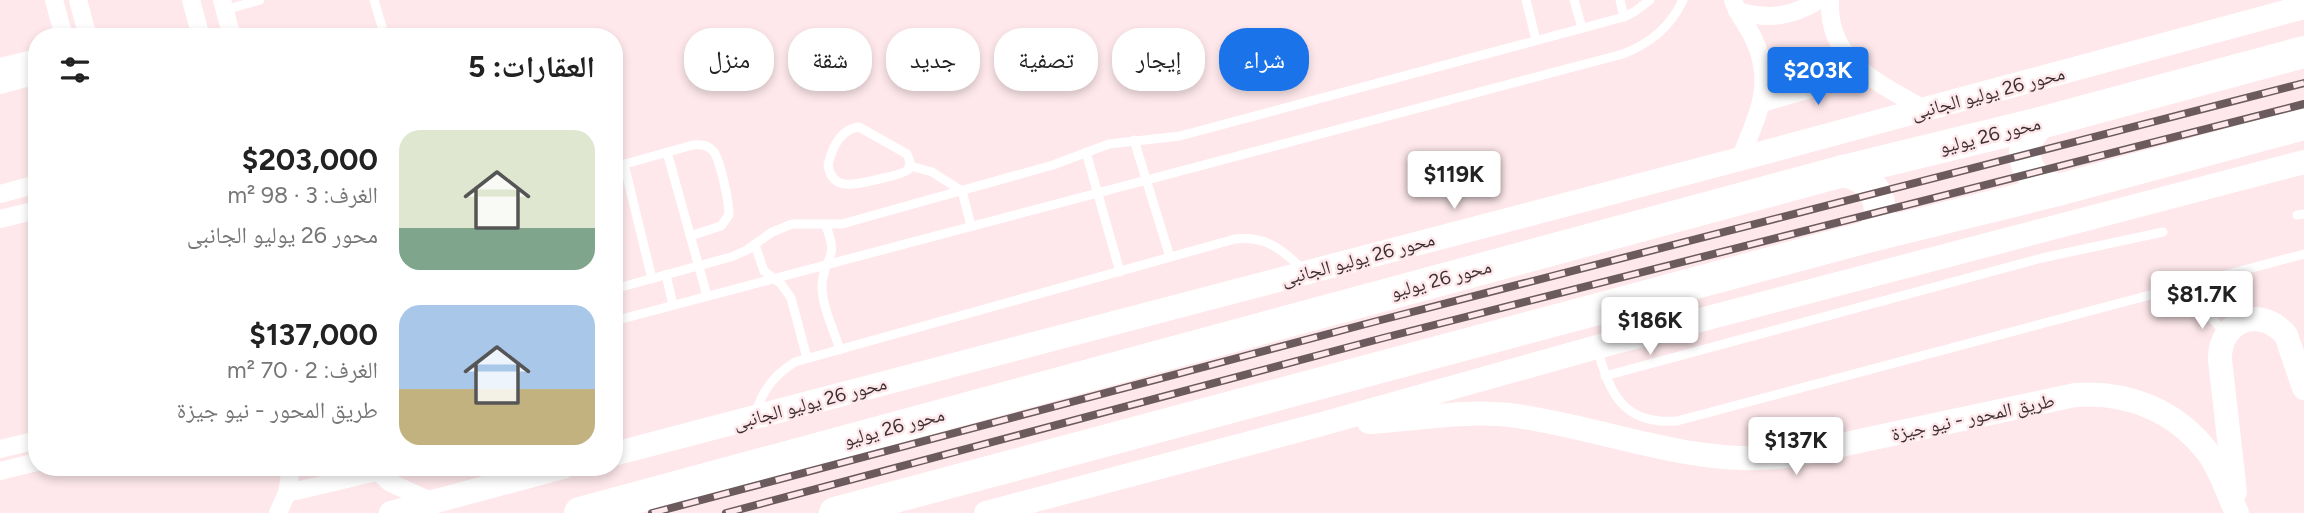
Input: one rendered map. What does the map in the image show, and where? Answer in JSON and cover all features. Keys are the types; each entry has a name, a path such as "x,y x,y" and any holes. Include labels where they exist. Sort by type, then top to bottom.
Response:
{"highway":[{"name":"محور 26 يوليو","path":"580,513 1843,172 2304,52"},
{"path":"2040,122 2028,136 2026,162 2035,178 2058,190"},
{"path":"843,512 1871,236 2058,190 2304,124"},
{"path":"1843,172 1860,176 1877,195 1880,203 1879,220 1871,236"}],"main road":[{"name":"محور 26 يوليو الجانبى","path":"623,452 1740,159 2304,7"},
{"path":"985,513 2304,162"},
{"path":"2237,513 2220,360 2221,343 2226,334 2238,324 2255,319 2264,320 2280,328 2286,335 2304,388"},
{"name":"طريق المحور - نيو جيزة","path":"1322,424 1377,422 1454,414 1497,414 1540,420 1705,456 1755,459 1794,455 2075,395 2110,394 2159,410 2186,431 2210,456 2237,513"},
{"path":"391,513 529,476"}],"street":[{"path":"54,0 62,28"},
{"path":"78,0 81,28"},
{"path":"191,0 199,28"},
{"path":"1735,6 1754,16 1771,18 1804,9 1819,0"},
{"path":"1830,0 1831,20 1836,35 1852,62 1863,74 1925,110"},
{"path":"223,5 229,28"},
{"path":"1735,6 1752,36 1762,64 1762,103 1740,159"},
{"path":"0,67 28,60"},
{"path":"1762,103 1863,74"},
{"path":"0,85 28,77"},
{"path":"0,194 28,186"},
{"path":"0,219 28,212"},
{"path":"0,449 28,442"},
{"path":"0,471 28,464"},
{"path":"278,513 287,493 290,476"},
{"path":"287,493 352,476"},
{"path":"382,476 432,502"}],"lane":[{"path":"223,5 260,0"},
{"path":"374,0 382,28"},
{"path":"1526,0 1536,40"},
{"path":"1574,0 1582,28"},
{"path":"1619,0 1624,17"},
{"path":"623,287 731,257 755,245 772,232 792,224 849,222 1053,165 1109,144 1180,136 1624,17 1650,0"},
{"path":"623,319 1623,54 1660,33 1683,0"},
{"path":"859,127 904,152 909,158 910,166 904,173 848,185 834,180 828,165 841,134 849,128 859,127"},
{"path":"1134,140 1170,257"},
{"path":"623,165 699,144 711,149 717,160 729,210 728,219 717,228 690,236"},
{"path":"667,152 707,296"},
{"path":"1086,152 1119,272"},
{"path":"910,166 932,172 962,191 971,226"},
{"path":"623,180 652,279"},
{"path":"825,224 833,245 823,278 822,293 841,349"},
{"path":"1605,376 2042,258 2163,232"},
{"path":"756,417 762,395 776,376 795,362 1235,239 1257,239 1277,246 1306,273"},
{"path":"755,245 760,265 791,298 807,358"},
{"path":"1597,348 1605,376 1615,397 1632,413 1653,421 1676,421 2304,254"},
{"path":"666,275 673,305"},
{"path":"2201,283 2208,314 2226,334"}],"railway":[{"path":"652,513 1377,321 2304,83"},
{"path":"726,513 1383,338 2304,104"}]}
